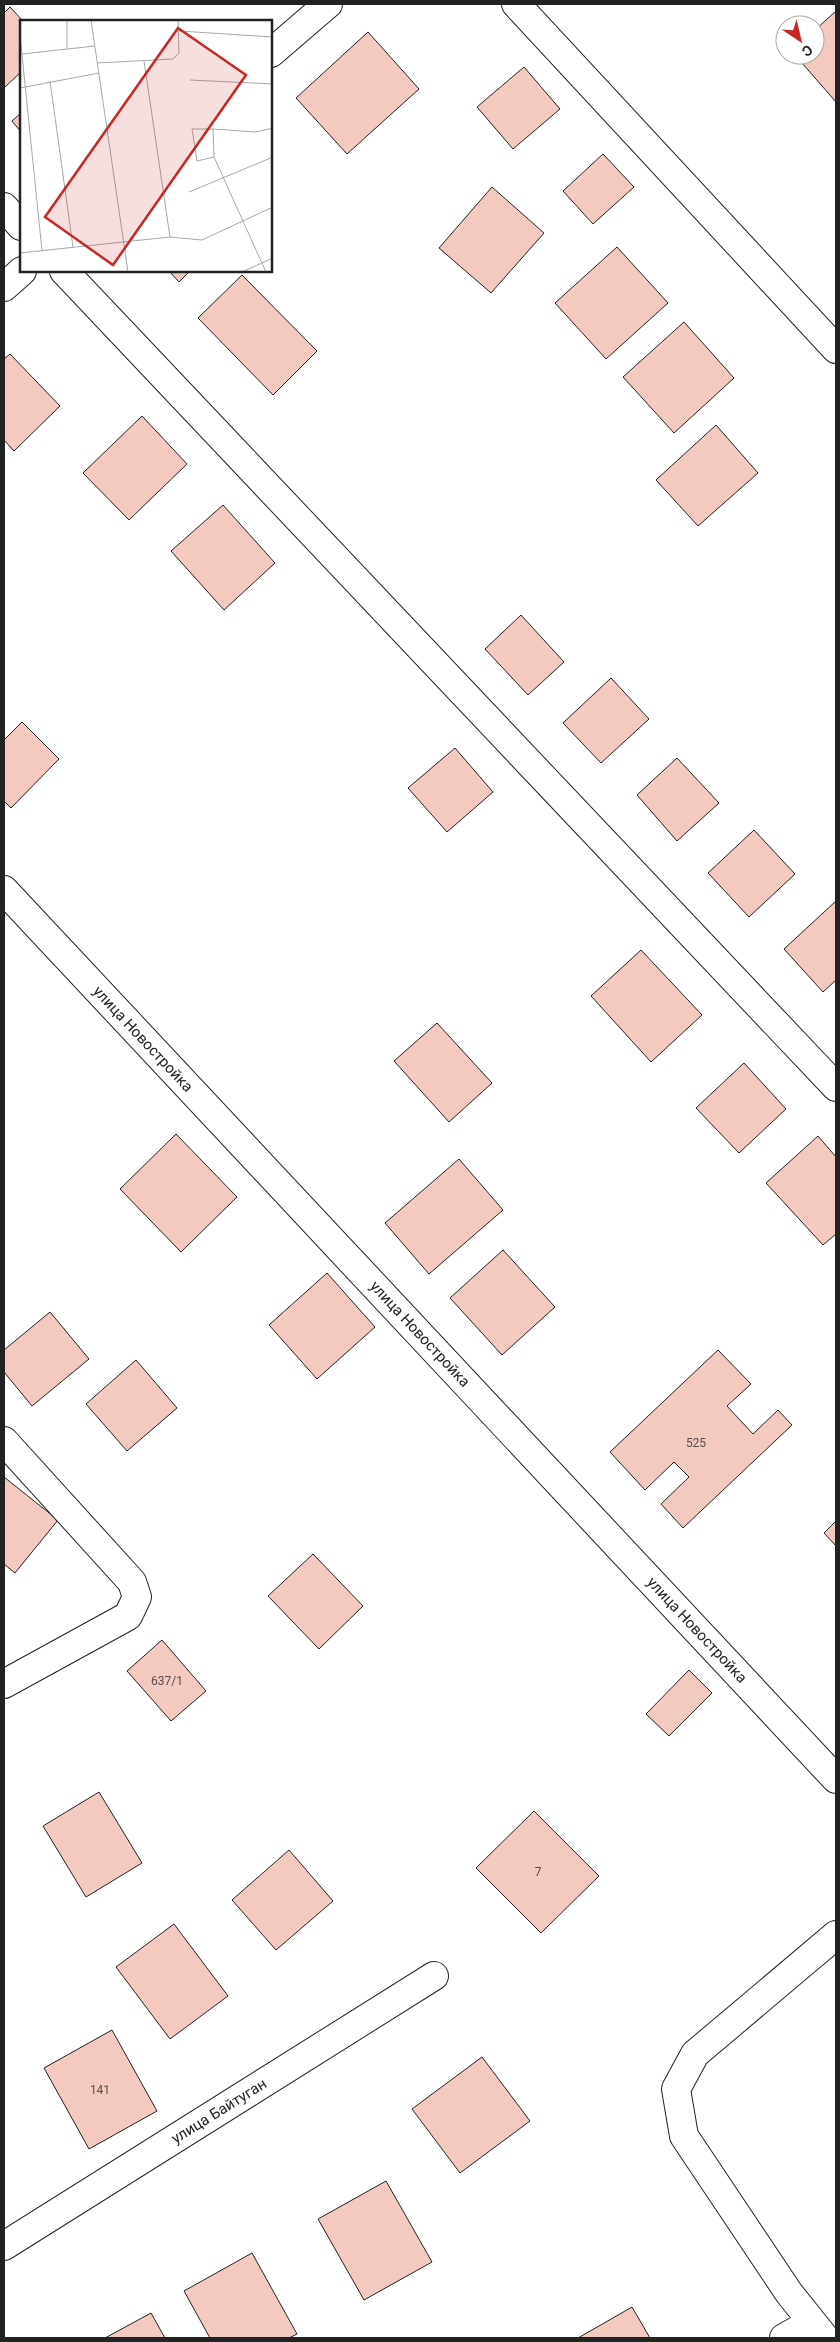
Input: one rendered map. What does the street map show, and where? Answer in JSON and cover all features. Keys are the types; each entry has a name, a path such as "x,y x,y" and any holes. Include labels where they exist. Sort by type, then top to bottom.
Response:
{"street":[{"path":"272,52 328,4"},
{"path":"516,4 836,349"},
{"path":"4,207 20,225"},
{"path":"4,287 21,272"},
{"path":"65,272 836,1088"},
{"name":"улица Новостройка","path":"4,890 836,1779"},
{"path":"4,1441 132,1582 137,1597 128,1616 4,1684"},
{"path":"784,2338 818,2330 789,2293 684,2136 676,2089 694,2054 836,1935"},
{"name":"улица Байтуган","path":"4,2246 434,1976"}],"building":[{"path":"10,7 22,20 20,20 20,73 4,88 4,13"},
{"path":"836,11 836,102 804,65 825,65 825,21"},
{"path":"368,32 419,89 347,154 296,98"},
{"path":"524,67 560,109 513,149 477,107"},
{"path":"20,114 20,131 12,121"},
{"path":"603,154 634,187 593,224 563,191"},
{"path":"492,187 544,233 491,293 439,248"},
{"path":"617,247 668,303 606,359 555,303"},
{"path":"170,272 189,272 179,282"},
{"path":"242,275 317,351 273,395 198,318"},
{"path":"684,322 734,378 674,433 623,377"},
{"path":"10,354 60,406 14,451 4,440 4,359"},
{"path":"142,416 187,464 129,520 83,473"},
{"path":"716,425 758,473 698,526 656,480"},
{"path":"223,505 275,563 224,610 171,551"},
{"path":"521,615 564,662 528,695 485,649"},
{"path":"611,678 649,719 601,763 563,723"},
{"path":"22,722 59,759 11,808 4,801 4,740"},
{"path":"455,748 493,792 447,832 408,788"},
{"path":"677,758 719,803 677,841 637,795"},
{"path":"754,830 795,874 749,917 708,873"},
{"path":"836,901 836,980 823,992 784,949"},
{"path":"641,950 702,1015 651,1062 591,996"},
{"path":"437,1023 492,1083 449,1122 394,1061"},
{"path":"744,1063 786,1109 739,1153 696,1108"},
{"path":"176,1134 237,1197 181,1252 120,1189"},
{"path":"818,1136 836,1157 836,1234 823,1245 766,1183"},
{"path":"459,1159 503,1210 429,1274 385,1223"},
{"path":"503,1250 555,1307 502,1355 450,1298"},
{"path":"327,1273 375,1327 317,1379 269,1325"},
{"path":"50,1312 89,1359 32,1406 4,1372 4,1350"},
{"path":"718,1350 751,1384 727,1406 753,1434 778,1410 792,1425 683,1528 661,1504 689,1477 674,1462 645,1490 610,1452"},
{"path":"136,1360 177,1408 127,1451 86,1404"},
{"path":"4,1477 58,1520 15,1573 4,1564"},
{"path":"836,1521 836,1546 824,1533"},
{"path":"313,1554 363,1606 319,1649 268,1596"},
{"path":"162,1640 206,1691 171,1721 127,1671"},
{"path":"689,1670 712,1693 669,1736 646,1714"},
{"path":"99,1792 142,1863 86,1897 43,1826"},
{"path":"534,1811 599,1876 541,1933 476,1868"},
{"path":"289,1850 333,1901 276,1950 232,1900"},
{"path":"174,1924 228,1996 170,2039 116,1967"},
{"path":"112,2030 157,2111 89,2149 44,2068"},
{"path":"482,2057 530,2121 460,2173 412,2109"},
{"path":"386,2181 432,2262 364,2300 318,2219"},
{"path":"252,2253 297,2334 289,2338 210,2338 184,2291"},
{"path":"632,2307 650,2338 578,2338"},
{"path":"151,2313 165,2338 105,2338"}]}
